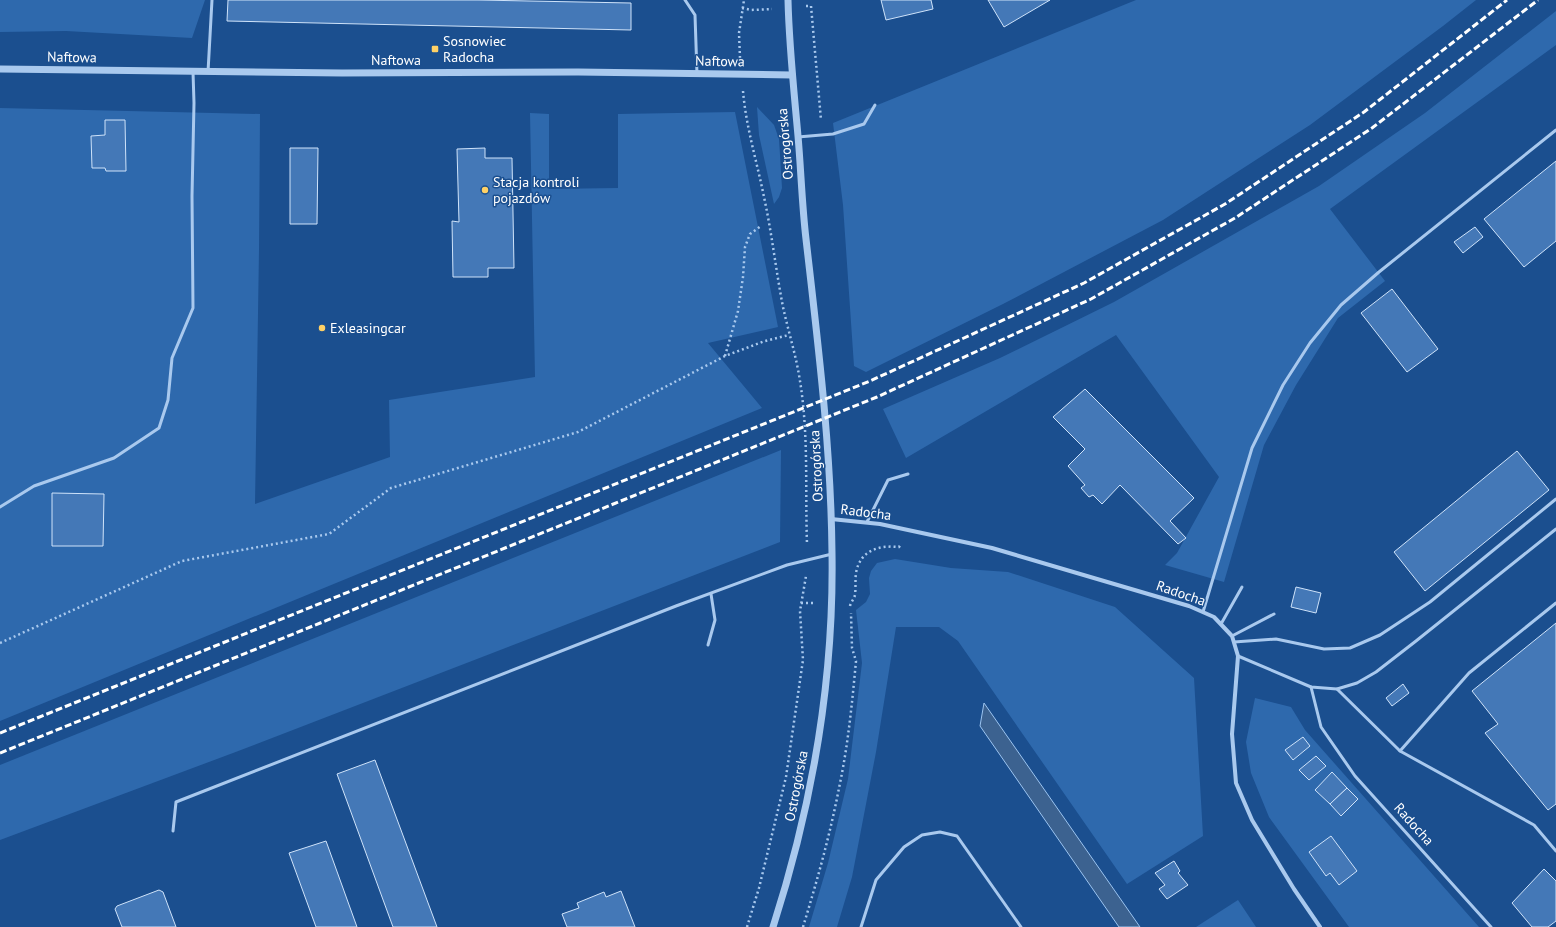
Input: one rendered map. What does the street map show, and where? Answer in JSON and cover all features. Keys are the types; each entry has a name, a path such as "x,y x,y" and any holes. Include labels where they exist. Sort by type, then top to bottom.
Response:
{"street":[{"name":"Ostrogórska","path":"773,927 784,895 800,834 824,706 830,641 832,554 824,398 806,236 792,75 788,0"},
{"name":"Naftowa","path":"0,69 193,72 578,72 792,75"},
{"name":"Radocha","path":"831,519 867,522 913,530 992,548 1189,606 1214,617 1232,636 1238,656 1232,734 1236,783 1252,820 1294,889 1320,927"}],"lane":[{"path":"208,72 212,0"},
{"path":"685,0 695,15 697,74"},
{"path":"0,507 34,486 114,458 159,428 168,400 172,358 193,308 193,72"},
{"path":"798,137 833,134 864,124 874,105"},
{"path":"1203,612 1252,448 1283,385 1310,343 1341,305 1379,272 1556,130"},
{"path":"867,522 888,480 908,474"},
{"path":"1234,642 1276,639 1324,649 1350,648 1380,635 1430,602 1556,499"},
{"path":"1238,656 1310,687 1337,689 1357,683 1376,672 1556,529"},
{"path":"173,831 176,802 710,594 787,565 832,554"},
{"path":"1221,624 1242,588"},
{"path":"708,644 715,620 710,594"},
{"path":"1400,751 1469,673 1556,602"},
{"path":"1232,636 1274,614"},
{"name":"Radocha","path":"1310,687 1321,727 1355,776 1491,927"},
{"path":"1337,689 1400,751 1534,825 1556,851"},
{"path":"861,927 876,880 904,847 922,835 940,832 957,836 1022,927"}],"path":[{"path":"744,0 739,33 741,74 747,121 764,197 790,335 799,374 806,437 805,493 807,560 807,571 800,611 803,660 786,777 747,927"},
{"path":"724,356 738,311 743,277 745,247 750,234 761,226"},
{"path":"0,643 182,561 329,534 391,488 578,432 724,356 765,341 790,335"},
{"path":"803,927 832,823 846,748 856,661 852,648 850,604 854,596 856,570 862,558 866,554 885,546 899,547 913,530"}],"shaded area":[{"path":"0,0 205,0 192,38 66,31 0,32"},
{"path":"1136,0 1476,0 1310,125 1163,220 1003,304 866,372 854,366 843,205 833,123"},
{"path":"1556,11 1556,45 1330,209 1385,281 1338,318 1296,385 1264,445 1224,582 1165,565 1177,553 1219,477 1116,335 906,458 883,409 1000,358 1114,302 1319,186 1425,113"},
{"path":"757,107 774,125 779,139 782,188 779,197 774,204 759,135"},
{"path":"0,108 260,114 255,504 390,457 389,400 535,377 530,113 549,114 549,189 618,188 618,114 735,112 778,327 708,343 762,408 0,721"},
{"path":"781,450 780,542 233,753 0,840 0,765"},
{"path":"895,559 951,568 1008,572 1115,607 1194,678 1203,836 1127,884 958,641 939,627 896,627 876,752 852,877 837,927 809,927 828,863 848,779 862,663 856,610 866,602 870,594 869,578 871,571 877,563"},
{"path":"1255,698 1291,707 1305,730 1479,927 1349,927 1269,817 1251,773 1246,742"},
{"path":"984,703 1140,927 1119,927 980,726"},
{"path":"1238,900 1256,927 1196,927"}],"building":[{"path":"228,0 478,0 631,3 631,30 227,21"},
{"path":"881,0 931,0 933,9 886,20"},
{"path":"988,0 1050,0 1004,27"},
{"path":"105,120 125,120 126,171 106,171 105,168 92,168 91,136 105,135"},
{"path":"290,148 318,148 317,224 290,224"},
{"name":"Stacja kontroli pojazdów","path":"485,148 485,158 512,158 514,268 488,268 488,277 453,277 452,221 459,222 457,149"},
{"path":"1556,161 1556,241 1524,267 1484,219"},
{"path":"1475,227 1483,237 1463,253 1454,242"},
{"path":"1392,289 1438,349 1407,372 1361,313"},
{"path":"1085,389 1194,498 1170,521 1186,538 1178,544 1120,485 1102,504 1093,495 1089,497 1081,488 1085,485 1068,466 1085,449 1053,417"},
{"path":"1517,451 1549,490 1425,591 1394,552"},
{"path":"52,493 104,494 103,546 52,546"},
{"path":"1296,587 1321,593 1316,613 1291,607"},
{"path":"1556,623 1556,804 1548,810 1485,733 1498,724 1472,691"},
{"path":"1403,684 1409,693 1392,706 1386,698"},
{"path":"1303,737 1310,746 1293,760 1285,750"},
{"path":"1316,756 1326,766 1309,780 1299,770"},
{"path":"375,760 437,927 393,927 337,774"},
{"path":"1332,772 1347,788 1330,804 1315,790"},
{"path":"1347,788 1358,799 1341,816 1330,804"},
{"path":"1331,836 1357,871 1339,885 1330,873 1326,876 1309,852"},
{"path":"326,841 357,927 316,927 289,853"},
{"path":"1174,861 1180,871 1178,873 1188,885 1167,899 1159,889 1165,885 1155,873"},
{"path":"1544,869 1556,881 1556,921 1548,927 1532,927 1512,903"},
{"path":"159,890 163,892 176,927 122,927 115,909 117,906"},
{"path":"621,891 635,927 567,927 562,914 579,908 577,903 604,892 606,897"}],"railway":[{"path":"0,733 870,381 1084,283 1225,204 1364,112 1507,0"},
{"path":"0,753 877,397 1091,299 1235,218 1372,128 1538,0"}],"place":[{"name":"Sosnowiec Radocha","path":"435,49"},
{"name":"Stacja kontroli pojazdów","path":"485,190"},
{"name":"Exleasingcar","path":"322,328"}]}
